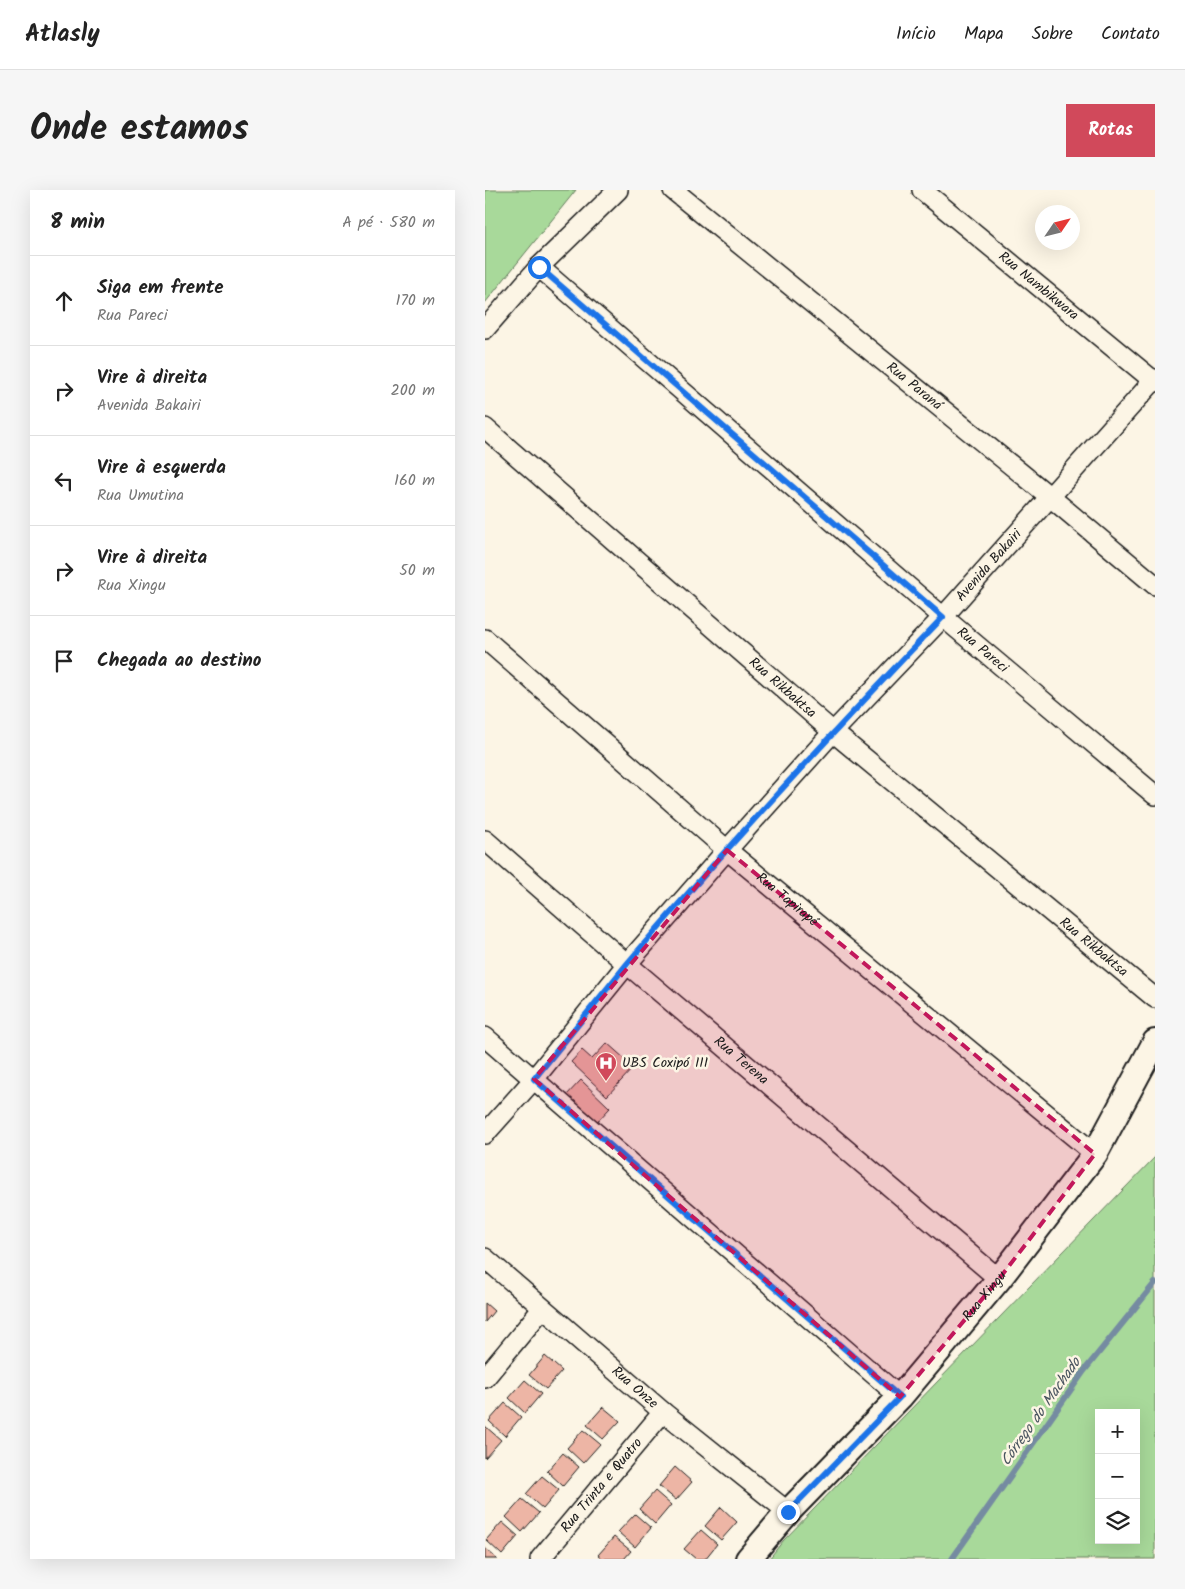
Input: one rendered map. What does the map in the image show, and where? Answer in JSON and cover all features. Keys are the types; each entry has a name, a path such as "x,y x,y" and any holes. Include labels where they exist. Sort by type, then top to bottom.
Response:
{"street":[{"path":"485,329 539,267 618,190"},
{"name":"Rua Paraná","path":"673,190 1049,496 1155,585"},
{"name":"Rua Nambikwara","path":"922,190 1154,381"},
{"name":"Rua Pareci","path":"539,267 943,617 1155,796"},
{"name":"Avenida Bakairi","path":"485,1134 534,1079 627,964 727,850 833,732 943,617 1049,496 1154,381"},
{"name":"Rua Rikbaktsa","path":"485,428 833,732 1155,998"},
{"name":"Rua Tapirapé","path":"485,639 727,850 1095,1154"},
{"name":"Rua Terena","path":"485,840 627,964 999,1279"},
{"path":"485,1037 900,1397"},
{"name":"Rua Xingu","path":"748,1559 782,1518 900,1397 999,1279 1095,1154 1155,1042"},
{"name":"Rua Onze","path":"485,1258 782,1518"},
{"path":"485,1378 542,1309"},
{"name":"Rua Trinta e Quatro","path":"540,1559 663,1412"}],"highlighted area":[{"path":"727,850 1095,1154 999,1279 900,1397 534,1079"}],"green space":[{"path":"485,190 576,190 485,303"},
{"path":"1155,1157 1155,1559 769,1559 783,1541"}],"building":[{"name":"UBS Coxipó III","path":"607,1043 634,1067 607,1096 571,1062 582,1050 592,1059"},
{"path":"581,1080 610,1108 594,1125 565,1097"},
{"path":"485,1303 494,1311 485,1322"},
{"path":"545,1356 562,1371 546,1389 529,1375"},
{"path":"525,1380 541,1394 525,1413 509,1398"},
{"path":"505,1403 521,1417 505,1436 489,1421"},
{"path":"603,1407 620,1421 603,1439 587,1425"},
{"path":"485,1426 501,1440 485,1458"},
{"path":"583,1430 600,1444 583,1463 567,1448"},
{"path":"563,1453 579,1467 563,1486 547,1471"},
{"path":"675,1467 692,1482 676,1500 659,1486"},
{"path":"542,1476 559,1490 543,1509 526,1494"},
{"path":"655,1491 671,1505 655,1524 639,1509"},
{"path":"522,1499 539,1513 522,1532 506,1517"},
{"path":"721,1507 737,1522 721,1540 705,1526"},
{"path":"635,1514 651,1528 635,1547 618,1532"},
{"path":"502,1522 518,1536 502,1555 486,1540"},
{"path":"701,1530 717,1544 705,1559 696,1559 684,1549"},
{"path":"614,1537 631,1551 624,1559 603,1559 598,1555"},
{"path":"485,1548 497,1559 485,1559"}],"waterway":[{"name":"Córrego do Machado","path":"952,1559 1084,1371 1155,1283"}],"place":[{"name":"UBS Coxipó III","path":"606,1082"}],"route":[{"path":"539,267 943,617 833,732 727,850 627,964 534,1079 900,1397 788,1512"}]}
